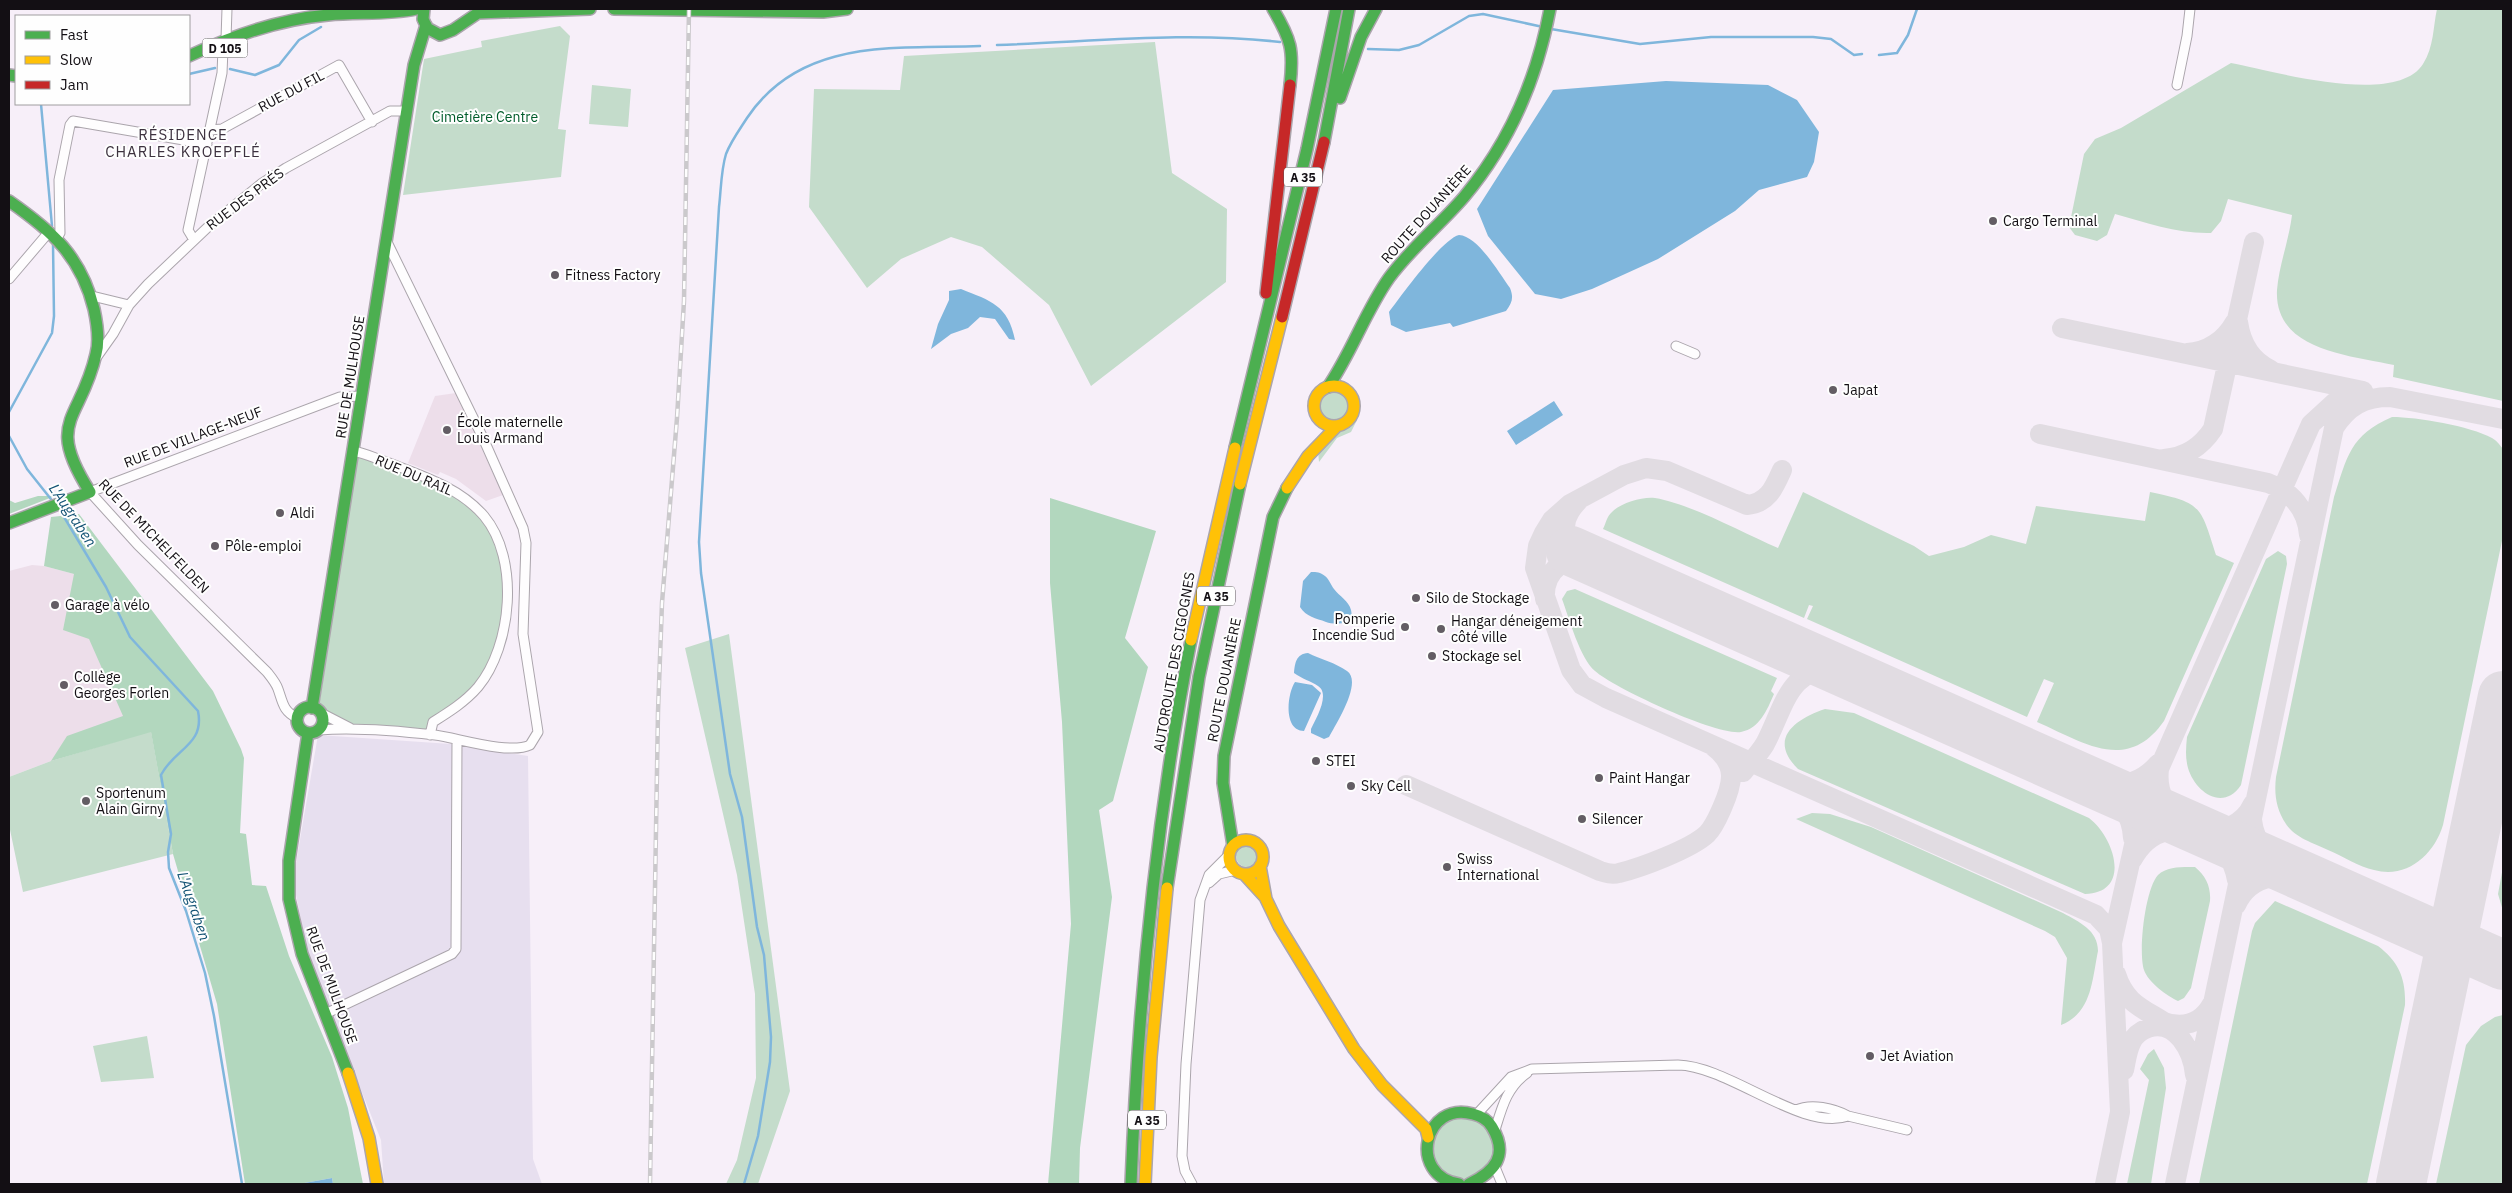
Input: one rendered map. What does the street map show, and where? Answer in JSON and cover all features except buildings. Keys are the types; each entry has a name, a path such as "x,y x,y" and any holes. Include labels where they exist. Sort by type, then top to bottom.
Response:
{"main road":[{"name":"D 105","path":"190,56 302,19 328,15 396,13 416,9"},
{"name":"RUE DE MULHOUSE","path":"316,710 361,396 407,111 425,24 424,9"},
{"path":"461,23 462,9"},
{"path":"418,51 438,34 453,32 461,23 475,14 486,12 590,9"},
{"path":"614,9 823,12 847,9"},
{"path":"1260,343 1293,60 1288,34 1273,9"},
{"name":"AUTOROUTE DES CIGOGNES","path":"1131,1184 1140,1013 1160,833 1185,672 1205,576 1260,343 1305,167 1336,9"},
{"name":"AUTOROUTE DES CIGOGNES","path":"1145,1184 1154,1005 1174,833 1199,675 1234,507 1324,144 1349,9"},
{"path":"1324,144 1358,9"},
{"path":"1324,144 1361,37 1376,9"},
{"name":"ROUTE DOUANIÈRE","path":"1328,387 1348,354 1365,317 1390,276 1417,245 1464,198 1481,176 1506,137 1520,111 1537,68 1550,9"},
{"name":"D 105","path":"396,13 425,24"},
{"path":"425,24 438,34"},
{"name":"RUE DE MICHELFELDEN","path":"9,201 72,252 92,296 98,341 95,360 70,418 66,435 69,458 90,492"},
{"name":"ROUTE DOUANIÈRE","path":"1346,390 1345,376 1348,354"},
{"path":"1334,386 1346,390 1353,400 1353,413 1346,423 1336,427 1324,424 1318,420 1314,403 1318,393 1334,386"},
{"name":"ROUTE DOUANIÈRE","path":"1315,447 1318,420"},
{"name":"ROUTE DOUANIÈRE","path":"1231,850 1223,783 1224,756 1271,526 1282,496 1315,447 1336,427"},
{"name":"RUE DE VILLAGE-NEUF","path":"9,523 90,492"},
{"path":"304,709 316,710 323,723 314,732 299,728 297,718 304,709"},
{"name":"RUE DE MULHOUSE","path":"314,732 288,870 289,898 296,933 325,1014 351,1078 365,1122 372,1147 377,1184"},
{"name":"ROUTE DOUANIÈRE","path":"1228,813 1249,840"},
{"path":"1240,872 1254,872 1260,866 1263,857 1261,847 1249,840 1239,841 1231,850 1230,862 1240,872 1266,898"},
{"path":"1260,866 1266,898 1288,941 1357,1054 1382,1085 1426,1129 1428,1156 1437,1174 1445,1182 1460,1184"},
{"path":"1405,1108 1438,1122"},
{"path":"1428,1137 1438,1122 1452,1113 1469,1112 1477,1114 1495,1130 1500,1149 1495,1167 1487,1176 1469,1184"}],"street":[{"path":"194,240 188,230 198,206 207,144 222,73 226,9"},
{"path":"2177,85 2188,30 2190,9"},
{"name":"RUE DU FIL","path":"210,130 222,129 339,65 372,122"},
{"name":"RUE DES PRÉS","path":"95,360 114,334 129,305 194,240 261,184 286,168 390,112 407,111"},
{"path":"9,279 53,235 60,233 59,180 70,125 73,121 207,144"},
{"path":"314,732 357,730 430,735 520,748 530,745 536,738 538,726 523,634 525,536 483,438 386,240"},
{"path":"92,296 129,305"},
{"path":"98,341 114,334"},
{"path":"1676,346 1695,354"},
{"name":"RUE DE VILLAGE-NEUF","path":"90,492 340,397 361,396"},
{"name":"RUE DU RAIL","path":"353,451 442,484 458,493 484,516 493,530 502,554 507,601 500,643 490,670 466,700 433,722 430,735"},
{"name":"RUE DE MICHELFELDEN","path":"90,492 138,545 267,672 278,688 282,705 287,712 297,718"},
{"path":"316,710 340,725 357,730"},
{"path":"325,1014 452,954 456,949 457,740"},
{"path":"1192,1184 1183,1160 1186,1064 1200,900 1209,875 1231,850"},
{"path":"1205,886 1219,874 1240,872"},
{"path":"1477,1114 1511,1077 1532,1069 1678,1065 1698,1067 1812,1117 1840,1119 1848,1116 1907,1130"},
{"path":"1495,1130 1501,1108 1515,1081 1532,1069"},
{"path":"1495,1167 1502,1184"}],"shaded area":[{"name":"École maternelle Louis Armand","path":"456,393 503,495 486,501 456,479 440,472 438,475 408,463 435,396"},
{"name":"Collège Georges Forlen","path":"32,565 44,566 74,574 89,639 151,731 51,761 9,777 9,571"},
{"path":"318,735 451,744 528,756 533,1159 542,1184 384,1184 381,1140 309,960 293,880"}],"green space":[{"path":"2437,9 2503,9 2503,401 2393,377 2394,365 2337,353 2318,347 2301,338 2288,326 2279,310 2277,290 2292,215 2228,199 2221,221 2211,233 2175,230 2115,214 2107,235 2097,241 2075,235 2069,227 2084,154 2095,139 2121,128 2231,63 2333,83 2361,85 2388,83 2409,77 2423,64 2427,57"},
{"name":"Cimetière Centre","path":"560,26 570,36 558,129 566,130 561,177 403,195 424,59 482,47 481,41"},
{"path":"1155,42 1172,173 1227,209 1226,282 1091,386 1049,305 982,247 951,237 901,259 867,288 809,207 814,89 900,90 904,56"},
{"path":"592,85 631,89 628,127 589,124"},
{"path":"1333,391 1339,392 1347,400 1347,412 1339,420 1333,421 1327,420 1319,412 1318,406 1319,400 1327,392"},
{"path":"2392,417 2429,420 2457,426 2492,438 2498,443 2503,449 2503,536 2443,825 2433,846 2418,862 2408,868 2386,872 2363,866 2305,840 2294,833 2280,813 2275,789 2334,497 2352,449 2367,431"},
{"path":"1357,420 1351,432 1337,438 1319,462 1318,451 1337,431"},
{"path":"358,452 458,493 493,530 507,586 501,643 478,687 433,722 430,735 385,733 357,728 344,724 319,706"},
{"path":"1803,492 1914,546 1929,556 1964,547 1991,535 2026,544 2036,506 2145,521 2150,492 2180,499 2196,509 2202,516 2216,555 2234,563 2164,721 2150,737 2135,746 2120,750 2104,749 2071,738 2037,722 2054,683 2044,679 2027,717 1807,619 1813,606 1809,605 1804,618 1603,529 1610,514 1626,503 1639,499 1655,498 1684,506 1778,548"},
{"path":"38,496 55,496 9,514 9,500 15,503"},
{"path":"1050,498 1156,531 1125,638 1148,667 1113,801 1099,810 1112,897 1080,1148 1079,1184 1048,1184 1071,924 1062,722 1050,583"},
{"path":"79,514 213,691 241,749 244,758 240,833 246,834 252,885 266,886 289,956 332,1057 348,1108 363,1184 333,1184 332,1178 299,1184 245,1184 217,1004 173,854 151,732 51,761 67,736 123,716 89,639 63,630 74,574 44,566 51,517"},
{"path":"2278,551 2286,556 2287,564 2241,785 2234,793 2226,797 2210,796 2197,785 2188,768 2186,760 2187,737 2266,559"},
{"path":"1575,589 1777,678 1771,691 1774,694 1762,718 1753,727 1741,732 1711,727 1643,699 1606,679 1595,671 1585,657 1568,617 1562,599 1567,591"},
{"path":"729,634 790,1091 758,1184 726,1184 737,1160 756,1078 755,994 737,875 685,648"},
{"path":"1825,709 1854,713 2089,818 2106,838 2112,851 2114,875 2109,885 2100,891 2085,894 1798,769 1789,758 1785,748 1785,739 1789,731 1804,718"},
{"name":"Sportenum Alain Girny","path":"151,731 173,854 23,892 9,825 9,777 51,761"},
{"path":"1812,813 1830,814 1871,827 2063,913 2081,923 2095,937 2098,951 2092,984 2085,1004 2071,1020 2061,1025 2067,958 2055,937 1796,819"},
{"path":"1247,845 1255,848 1258,856 1255,864 1247,867 1239,864 1236,856 1239,848"},
{"path":"2195,867 2207,882 2210,891 2210,901 2191,988 2184,998 2178,1001 2158,988 2146,975 2142,961 2142,936 2149,893 2158,875 2166,870"},
{"path":"2503,867 2503,911 2498,894"},
{"path":"2275,901 2378,946 2391,958 2400,972 2404,987 2405,1005 2367,1184 2199,1184 2252,931 2255,923"},
{"path":"2503,1015 2503,1184 2436,1184 2466,1045 2481,1026 2495,1017"},
{"path":"147,1036 154,1078 101,1082 93,1046"},
{"path":"2154,1049 2164,1068 2166,1088 2151,1184 2127,1184 2149,1080 2140,1069 2148,1054"},
{"path":"1463,1118 1480,1123 1485,1127 1489,1132 1494,1149 1489,1166 1485,1171 1480,1175 1463,1180 1446,1175 1441,1171 1437,1166 1432,1149 1437,1132 1441,1127 1446,1123"}],"water":[{"path":"1666,81 1768,85 1797,100 1819,132 1814,162 1807,177 1759,190 1735,211 1658,259 1592,289 1561,299 1535,294 1488,236 1477,209 1553,90"},
{"path":"1459,235 1466,237 1481,248 1510,288 1512,300 1506,311 1453,327 1450,323 1406,332 1391,325 1389,312 1422,269 1443,246"},
{"path":"961,289 997,306 1008,319 1015,340 1009,339 995,319 980,317 968,328 951,334 931,349 938,324 949,300 949,291"},
{"path":"1554,401 1563,415 1516,445 1507,431"},
{"path":"1311,572 1322,574 1328,579 1336,592 1348,604 1351,610 1350,619 1343,623 1330,623 1311,617 1302,610 1300,607 1303,581"},
{"path":"1308,653 1343,668 1351,676 1352,684 1347,703 1329,737 1324,739 1311,733 1323,701 1322,690 1294,673 1299,657"},
{"path":"1295,682 1312,685 1321,693 1304,731 1297,729 1290,719 1290,695"},
{"path":"332,1178 333,1184 299,1184"}],"waterway":[{"path":"1879,55 1897,53 1908,35 1917,9"},
{"path":"1368,49 1399,50 1419,45 1469,16 1483,14 1543,27"},
{"name":"L'Augraben","path":"230,69 255,75 279,65 299,40 321,27"},
{"path":"1551,29 1640,44 1711,37 1813,37 1831,39 1854,55 1862,54"},
{"path":"997,45 1174,37 1209,37 1280,42"},
{"path":"744,1184 758,1136 770,1062 771,1037 764,955 757,927 742,817 730,774 701,573 699,542 719,207 724,160 728,149 747,118 769,92 794,73 822,60 852,53 884,49 980,46"},
{"name":"L'Augraben","path":"190,74 215,68"},
{"name":"L'Augraben","path":"41,105 52,226"},
{"name":"L'Augraben","path":"9,412 52,333 54,316 53,243"},
{"name":"L'Augraben","path":"9,436 27,469 54,503"},
{"name":"L'Augraben","path":"58,507 106,587 130,637 198,711 199,722 193,739 173,759 161,775 171,834 168,852 169,868 186,911 205,973 242,1184"}],"taxiway":[{"path":"2164,459 2179,456 2192,450 2213,429 2254,242"},
{"path":"2187,353 2202,350 2215,344 2235,322"},
{"path":"2238,322 2239,330 2248,350 2258,362 2271,370"},
{"path":"2062,328 2363,391"},
{"path":"2105,1184 2120,1112 2112,943 2143,805 2311,424 2335,402 2363,394"},
{"path":"2175,1184 2334,428 2339,420 2358,404 2381,397 2390,397 2503,419"},
{"path":"2040,434 2268,483 2284,491 2297,503 2305,518 2309,535"},
{"path":"1782,470 1773,488 1765,498 1754,504 1747,505 1667,471 1646,468 1624,475 1570,504 1552,520 1538,546 1535,568 1571,670 1582,685 1606,698 2096,915 2109,929 2112,943"},
{"path":"1578,501 1568,515 1565,527 1568,538 1585,555 1621,574"},
{"path":"1545,599 1545,589 1548,580 1559,566 1566,561 1575,559 1594,562"},
{"path":"1743,772 1765,744 1790,691 1799,681 1809,674 1823,670 1840,671"},
{"path":"1406,785 1600,871 1616,874 1678,852 1707,834 1716,822 1731,782 1730,767 1721,753 1713,746"},
{"path":"2091,782 2110,785 2127,784 2144,777 2158,764"},
{"path":"2159,769 2159,787 2165,802 2169,809 2189,826"},
{"path":"2097,785 2111,795 2127,814 2133,838"},
{"path":"2198,829 2214,830 2230,827 2243,818 2253,804"},
{"path":"2252,820 2257,838 2266,852 2294,873"},
{"path":"2132,860 2148,840 2157,834 2177,830 2212,836"},
{"path":"2200,832 2214,840 2225,851 2237,880"},
{"path":"2236,905 2251,886 2270,877 2293,877 2316,882"},
{"path":"2116,974 2120,985 2131,1000 2170,1026"},
{"path":"2161,1021 2176,1025 2190,1023 2208,1011 2212,1004"},
{"path":"2124,1070 2128,1049 2134,1038 2145,1029 2158,1026 2175,1032 2181,1039 2191,1057 2195,1075"}],"runway":[{"path":"1571,551 2503,965"},
{"path":"2401,1184 2503,696"}],"railway":[{"path":"650,1184 658,712 662,603 677,418 684,301 689,9"}],"traffic: fast":[{"path":"190,56 239,35 292,20 328,15 416,9"},
{"path":"424,9 423,19 427,28 440,35 453,30 478,13 590,9"},
{"path":"614,9 823,12 847,9"},
{"path":"1273,9 1290,45 1292,63 1290,85"},
{"path":"1235,448 1307,149 1336,9"},
{"path":"1324,142 1349,9"},
{"path":"1340,98 1361,37 1376,9"},
{"path":"1328,387 1337,374 1380,291 1389,278 1464,197 1495,154 1508,132 1538,60 1550,9"},
{"path":"312,708 414,65 426,25"},
{"path":"9,75 15,76"},
{"path":"9,201 39,223 63,246 73,259 88,290 94,309 98,337 90,376 70,421 68,434 69,449 76,468 90,492 9,523"},
{"path":"1167,888 1199,677 1240,484"},
{"path":"1233,846 1223,783 1224,756 1273,517 1287,488"},
{"path":"1131,1184 1138,1047 1150,910 1168,775 1191,640"},
{"path":"310,707 319,711 323,720 319,729 310,733 301,729 297,720 301,711 310,707"},
{"path":"308,733 289,861 289,899 302,954 348,1073"},
{"path":"1459,1184 1443,1178 1432,1167 1428,1154 1428,1140 1433,1128 1443,1118 1456,1113 1473,1114 1486,1120 1492,1127 1499,1146 1497,1162 1486,1174 1469,1184"}],"traffic: slow":[{"path":"1240,484 1282,317"},
{"path":"1338,386 1345,389 1351,395 1354,406 1353,414 1345,423 1338,426 1330,426 1323,423 1315,414 1314,402 1317,395 1326,387 1338,386"},
{"path":"1287,488 1308,456 1336,427"},
{"path":"1191,640 1235,448"},
{"path":"1246,840 1258,845 1263,857 1258,869 1246,874 1234,869 1229,857 1234,845 1246,840"},
{"path":"1260,866 1266,899 1279,926 1354,1049 1382,1085 1426,1129 1428,1137"},
{"path":"1244,874 1265,897"},
{"path":"1145,1184 1151,1057 1167,888"},
{"path":"348,1073 369,1138 377,1184"}],"traffic: jam":[{"path":"1266,293 1290,85"},
{"path":"1282,317 1324,142"}],"place":[{"name":"Cargo Terminal","path":"1993,221"},
{"name":"Fitness Factory","path":"555,275"},
{"name":"Japat","path":"1833,390"},
{"name":"École maternelle Louis Armand","path":"447,430"},
{"name":"Aldi","path":"280,513"},
{"name":"Pôle-emploi","path":"215,546"},
{"name":"Silo de Stockage","path":"1416,598"},
{"name":"Garage à vélo","path":"55,605"},
{"name":"Pomperie Incendie Sud","path":"1405,627"},
{"name":"Hangar déneigement côté ville","path":"1441,629"},
{"name":"Stockage sel","path":"1432,656"},
{"name":"Collège Georges Forlen","path":"64,685"},
{"name":"STEI","path":"1316,761"},
{"name":"Paint Hangar","path":"1599,778"},
{"name":"Sky Cell","path":"1351,786"},
{"name":"Sportenum Alain Girny","path":"86,801"},
{"name":"Silencer","path":"1582,819"},
{"name":"Swiss International","path":"1447,867"},
{"name":"Jet Aviation","path":"1870,1056"}],"district":[{"name":"RÉSIDENCE CHARLES KROEPFLÉ","path":"183,142"}]}
